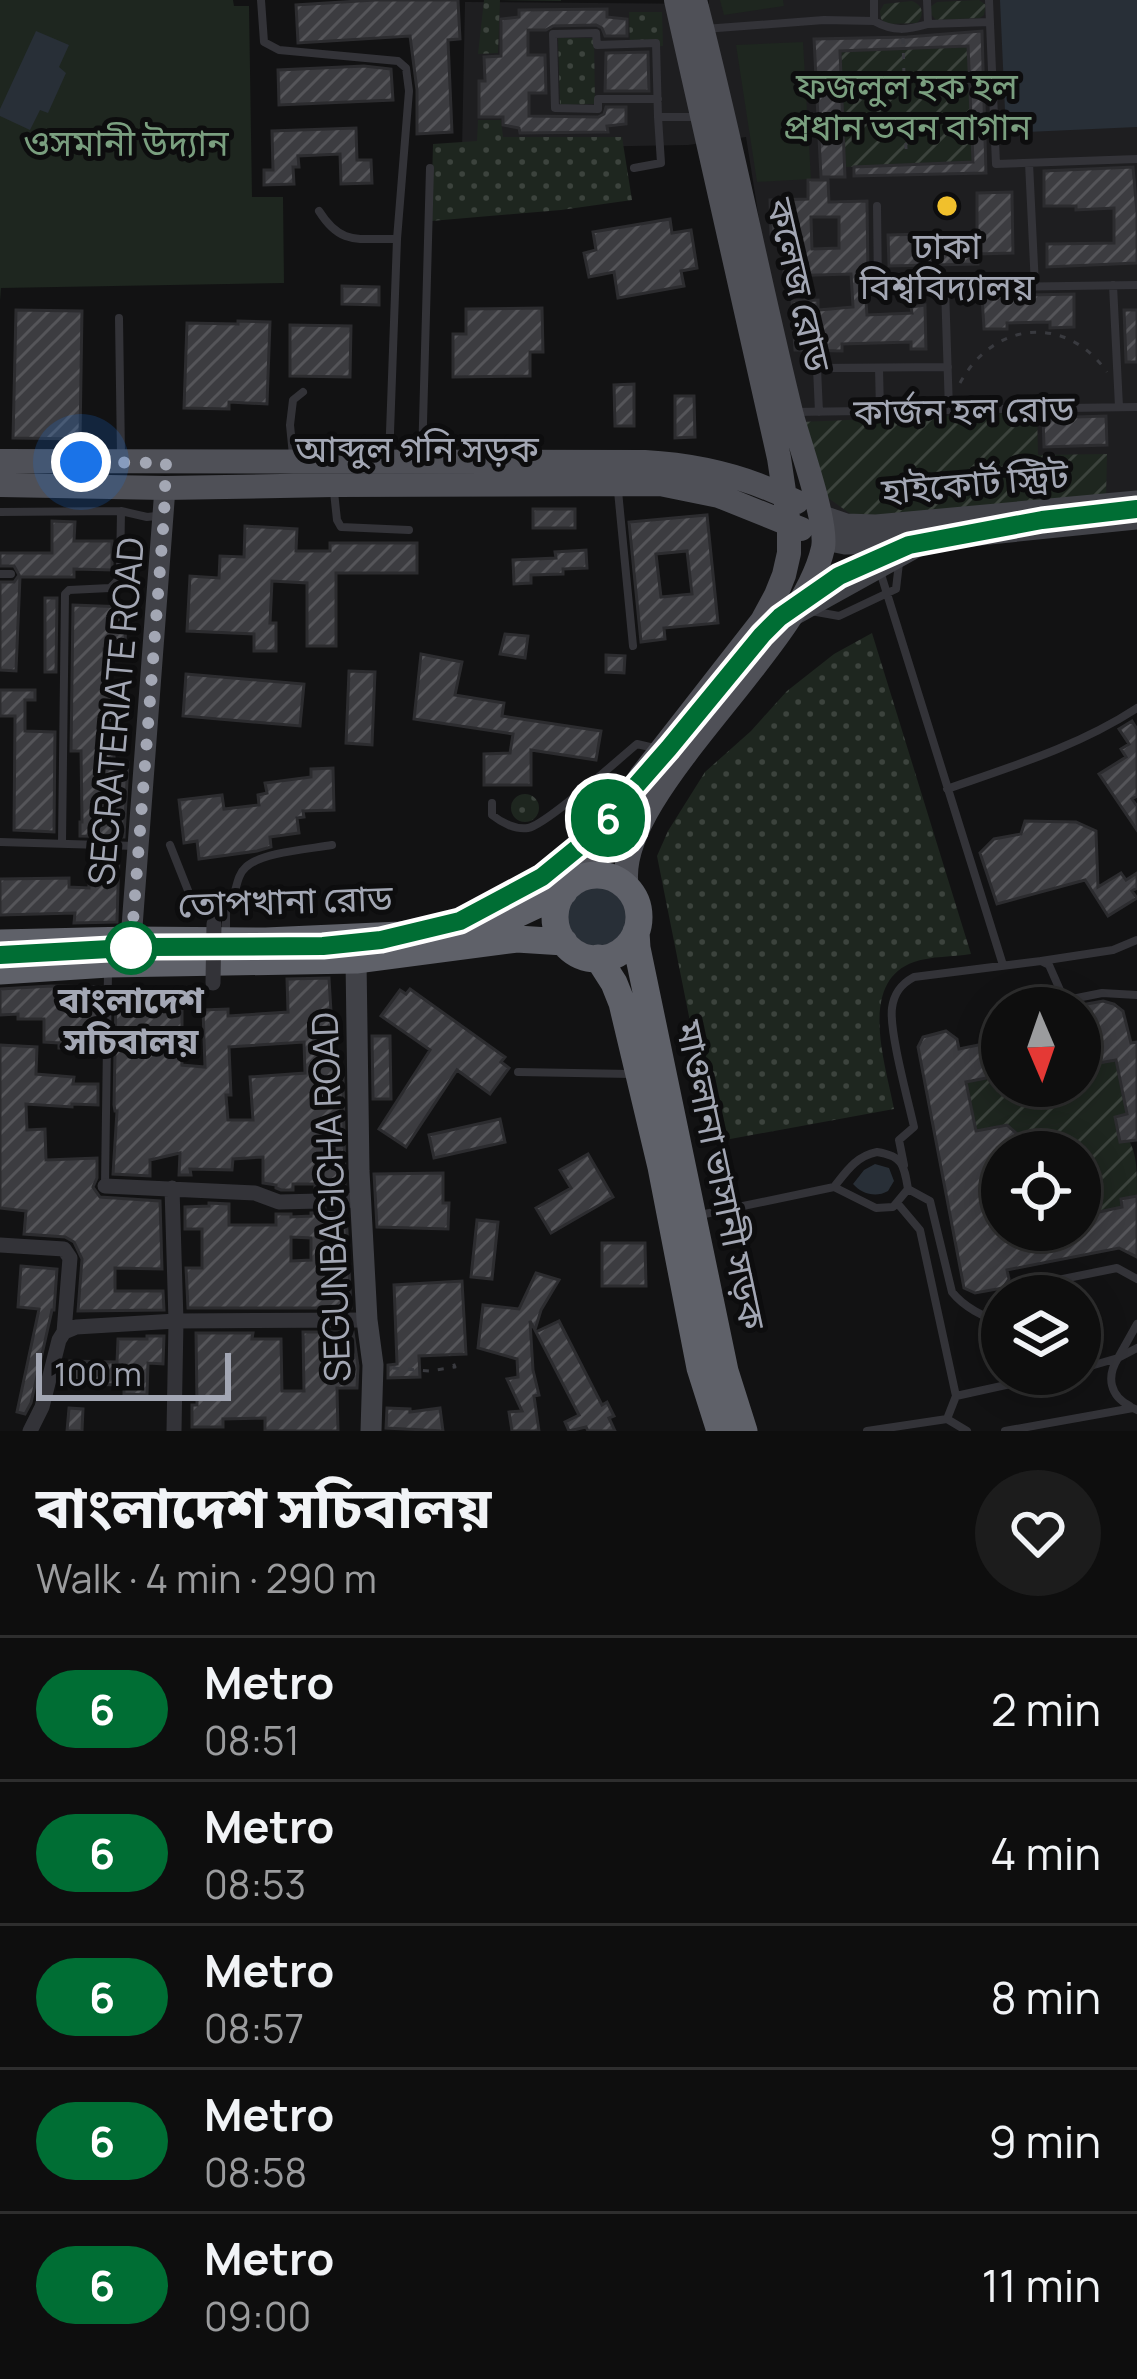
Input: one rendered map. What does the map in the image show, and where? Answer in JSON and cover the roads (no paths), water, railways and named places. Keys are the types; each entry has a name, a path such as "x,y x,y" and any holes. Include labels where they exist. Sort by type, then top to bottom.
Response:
{"highway":[{"path":"601,875 627,888 638,908 636,932 624,949 598,958 581,956 563,942 555,917 568,887 582,878 601,875"},
{"name":"তোপখানা রোড","path":"0,971 266,952 472,926 512,917 568,887"},
{"name":"মাওলানা ভাসানী সড়ক","path":"636,932 725,1371 744,1431"},
{"name":"তোপখানা রোড","path":"0,944 220,933 266,952 356,960 517,938 563,942"},
{"name":"মাওলানা ভাসানী সড়ক","path":"598,958 622,1003 661,1167 700,1368 720,1431"}],"main road":[{"name":"কলেজ রোড","path":"568,887 624,801 769,609 787,564 785,496 754,338 676,0"},
{"name":"কলেজ রোড","path":"695,0 825,540"},
{"name":"আব্দুল গনি সড়ক","path":"0,461 121,463 166,476 334,484 660,484 735,501 825,540"},
{"name":"আব্দুল গনি সড়ক","path":"0,485 166,476 294,462 677,464 728,474 820,514"},
{"path":"627,888 626,862 642,819 797,612 825,540"}],"street":[{"name":"SECRATERIATE ROAD","path":"131,940 166,476"},
{"name":"হাইকোর্ট স্ট্রিট","path":"820,514 846,524 877,525 1137,501"},
{"name":"হাইকোর্ট স্ট্রিট","path":"825,540 845,544 932,540 1137,519"},
{"path":"797,612 932,540"},
{"path":"213,982 220,933"},
{"name":"SEGUNBAGICHA ROAD","path":"356,960 361,1200 373,1365 371,1431"},
{"path":"105,1186 255,1193 279,1202 361,1200"},
{"path":"172,1189 174,1431"},
{"path":"0,1245 68,1251 70,1258 64,1332 30,1431"},
{"path":"64,1332 76,1327 176,1321 368,1320"}],"lane":[{"path":"261,0 264,42 279,50 398,61 406,68 409,91 388,461"},
{"path":"874,0 874,21"},
{"path":"927,0 928,24"},
{"path":"989,0 996,164 1137,159"},
{"path":"703,29 824,20 874,21 903,30 928,24 990,22"},
{"path":"634,168 661,163 656,43 597,45 596,33 553,34 555,109 598,109 598,99 658,99"},
{"path":"658,117 702,116"},
{"path":"1029,163 1035,286"},
{"path":"422,461 430,168"},
{"path":"877,206 878,289 1137,285"},
{"path":"319,211 331,230 344,237 397,239"},
{"path":"1113,285 1119,407"},
{"path":"945,288 949,410"},
{"path":"119,318 121,463"},
{"path":"819,412 817,368 947,367"},
{"path":"879,368 880,411"},
{"path":"294,462 293,400 303,392"},
{"name":"কার্জন হল রোড","path":"792,412 1137,407"},
{"path":"334,484 341,527 409,530"},
{"path":"617,484 633,646"},
{"path":"0,512 121,511 164,516"},
{"path":"62,842 65,594 110,588 118,581 121,511"},
{"path":"797,612 839,616 896,589 899,556"},
{"path":"878,567 1003,965"},
{"path":"947,789 1051,753 1137,708"},
{"path":"492,803 493,815 503,823 526,829 566,803 637,744 662,750"},
{"path":"0,842 138,846"},
{"path":"170,845 190,898 218,902 234,895 248,865 332,845"},
{"path":"220,933 226,899"},
{"path":"693,1216 834,1187 876,1208 898,1204 908,1189 899,1140 914,1126 891,1014 903,983 914,977 1113,950 1137,940"},
{"path":"1041,961 1049,965 1065,996 1072,999 1102,993 1137,994"},
{"path":"105,1186 108,964"},
{"path":"518,1072 639,1075"},
{"path":"834,1187 865,1154 888,1154 904,1165"},
{"path":"908,1189 930,1201 952,1292 981,1313"},
{"path":"898,1204 920,1230 956,1396 947,1419"},
{"path":"1082,1275 1117,1268 1137,1279"},
{"path":"1136,1409 1116,1396 1112,1367 1137,1324"},
{"path":"1101,1363 1137,1348"},
{"path":"956,1396 981,1390"},
{"path":"1005,1431 1136,1409"},
{"path":"866,1431 947,1419 967,1431"}],"railway":[{"path":"0,955 145,947 323,946 381,940 460,921 542,877 591,837 762,635 839,576 909,545 1042,520 1137,509"}],"metro line":[{"name":"6","path":"0,955 146,947 323,946 381,940 460,921 542,877 591,837 762,635 839,576 909,545 1042,520 1137,509"}],"place":[{"name":"ঢাকা বিশ্ববিদ্যালয়","path":"947,206"},
{"name":"বাংলাদেশ সচিবালয়","path":"131,948"}],"park label":[{"name":"ফজলুল হক হল প্রধান ভবন বাগান","path":"907,106"},
{"name":"ওসমানী উদ্যান","path":"126,143"}]}
